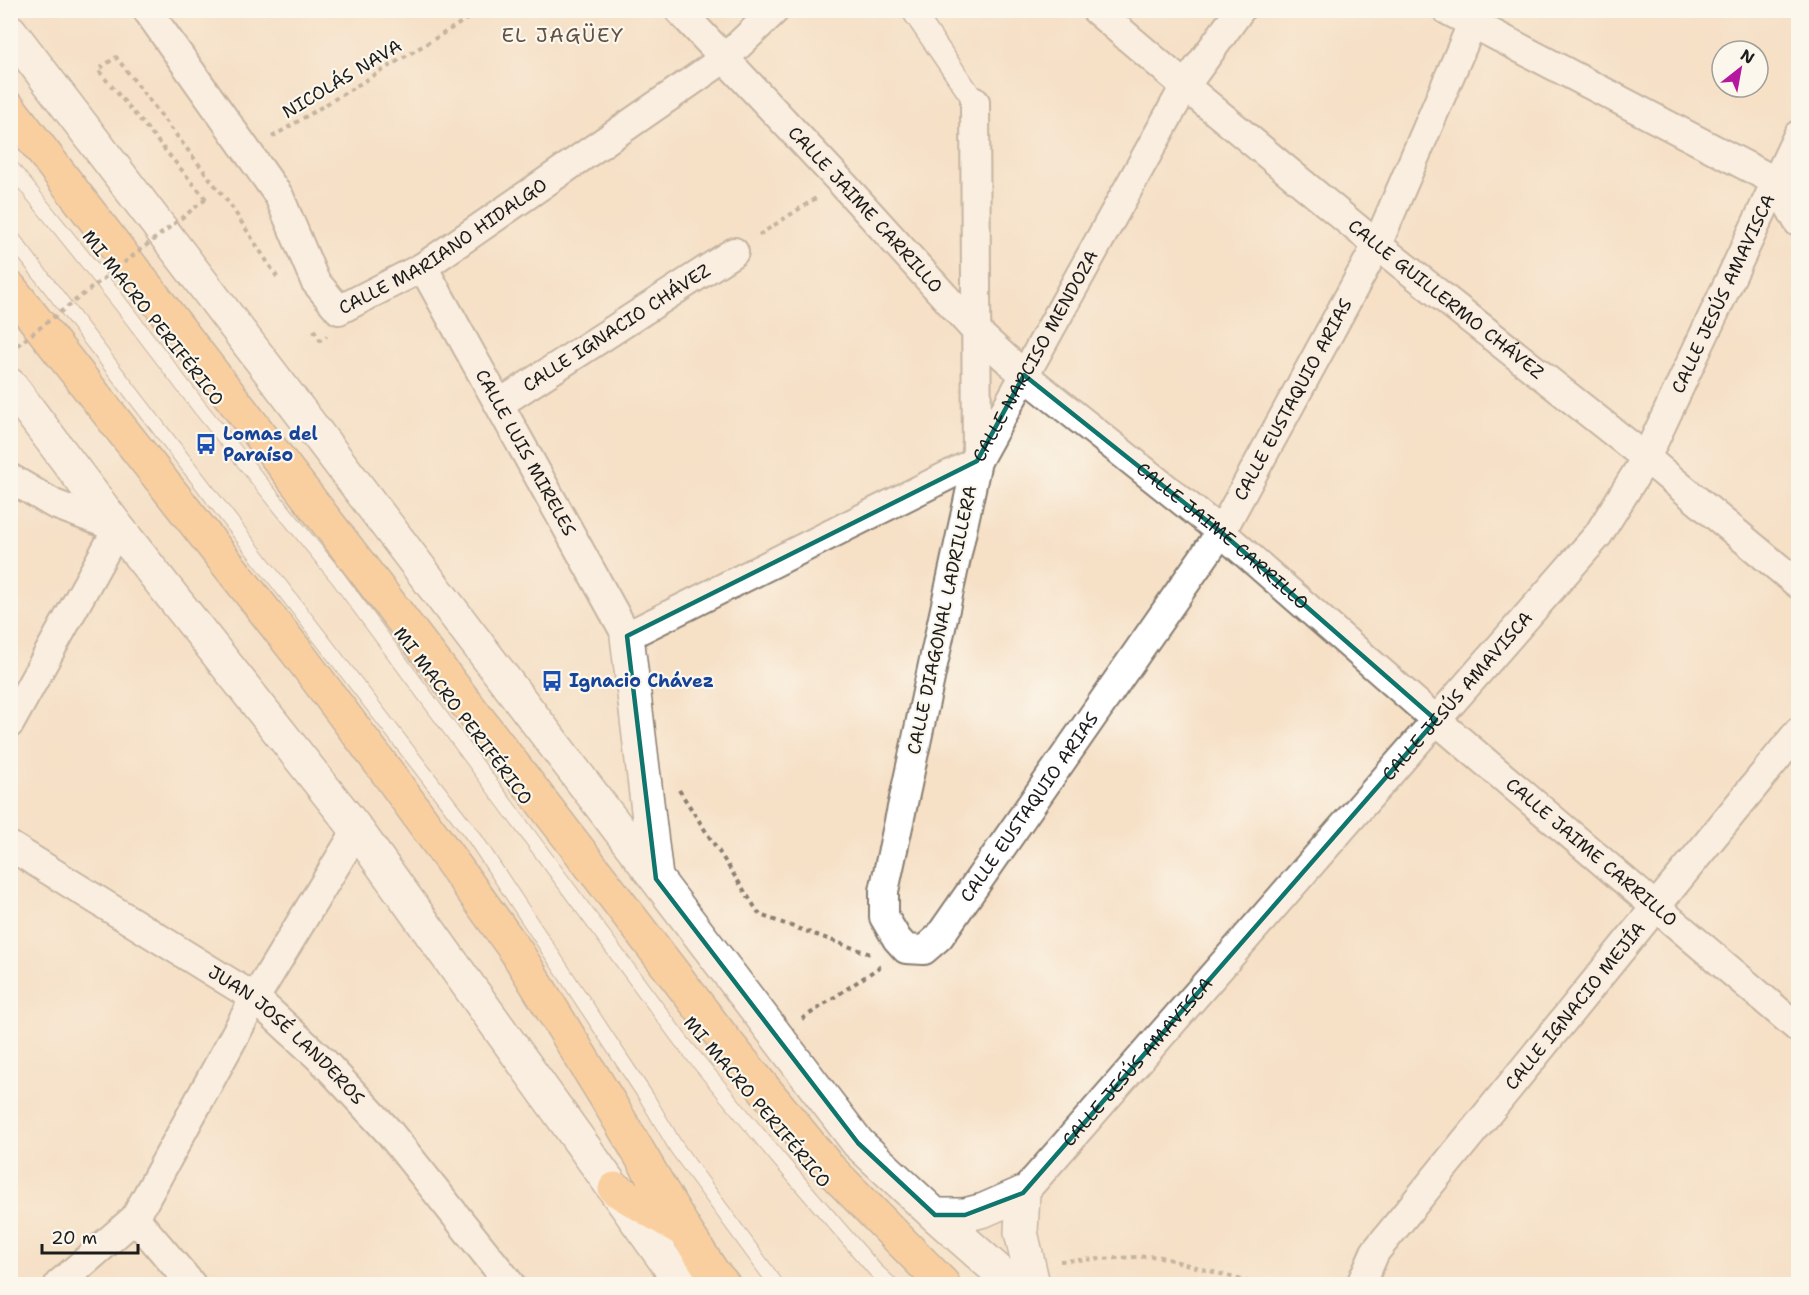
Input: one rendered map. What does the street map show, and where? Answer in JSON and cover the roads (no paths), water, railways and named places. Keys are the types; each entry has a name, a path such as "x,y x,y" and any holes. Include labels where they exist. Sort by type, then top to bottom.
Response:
{"highway":[{"path":"10,109 726,1042 828,1167 943,1284"},
{"path":"10,288 296,651 390,776 516,951 718,1281"},
{"path":"615,1189 686,1232"}],"street":[{"name":"CALLE MARIANO HIDALGO","path":"147,10 279,196 315,281 339,310 423,267 725,58 775,10"},
{"name":"CALLE JAIME CARRILLO","path":"680,10 976,331 1024,375 1221,532 1436,720 1798,1028"},
{"path":"912,10 975,102"},
{"name":"CALLE GUILLERMO CHÁVEZ","path":"1096,10 1377,245 1646,458 1798,584"},
{"name":"CALLE NARCISO MENDOZA","path":"627,636 977,461 1185,86 1240,10"},
{"path":"1466,15 1787,188 1798,222"},
{"name":"CALLE EUSTAQUIO ARIAS","path":"906,949 924,950 939,938 1221,532 1377,245 1466,15"},
{"path":"10,31 858,1143 934,1215 1025,1277"},
{"name":"CALLE DIAGONAL LADRILLERA","path":"906,949 884,917 884,891 977,461 975,102"},
{"name":"CALLE JESÚS AMAVISCA","path":"1023,1193 1598,535 1646,458 1787,188 1798,135"},
{"name":"CALLE IGNACIO CHÁVEZ","path":"499,404 734,252"},
{"name":"CALLE LUIS MIRELES","path":"423,267 627,636"},
{"path":"10,385 118,528 357,830 682,1284"},
{"path":"10,478 54,504 118,528"},
{"path":"10,723 118,528"},
{"path":"627,636 656,879"},
{"name":"CALLE IGNACIO MEJÍA","path":"1361,1284 1375,1252 1798,732"},
{"path":"59,1284 135,1218 255,998 357,830"},
{"name":"JUAN JOSÉ LANDEROS","path":"10,846 255,998 324,1062 389,1132 510,1284"},
{"path":"934,1215 965,1215 984,1210 1023,1193 1021,1232 1025,1277"},
{"path":"135,1218 191,1284"}],"lane":[{"name":"MI MACRO PERIFÉRICO","path":"10,166 120,303 200,408 338,578 682,1042 777,1157 875,1270 891,1284"},
{"path":"10,235 474,837 641,1088 676,1147 776,1284"}],"place":[{"name":"Lomas del Paraíso","path":"206,444"},
{"name":"Ignacio Chávez","path":"552,681"}],"district":[{"name":"EL JAGÜEY","path":"563,35"}]}
